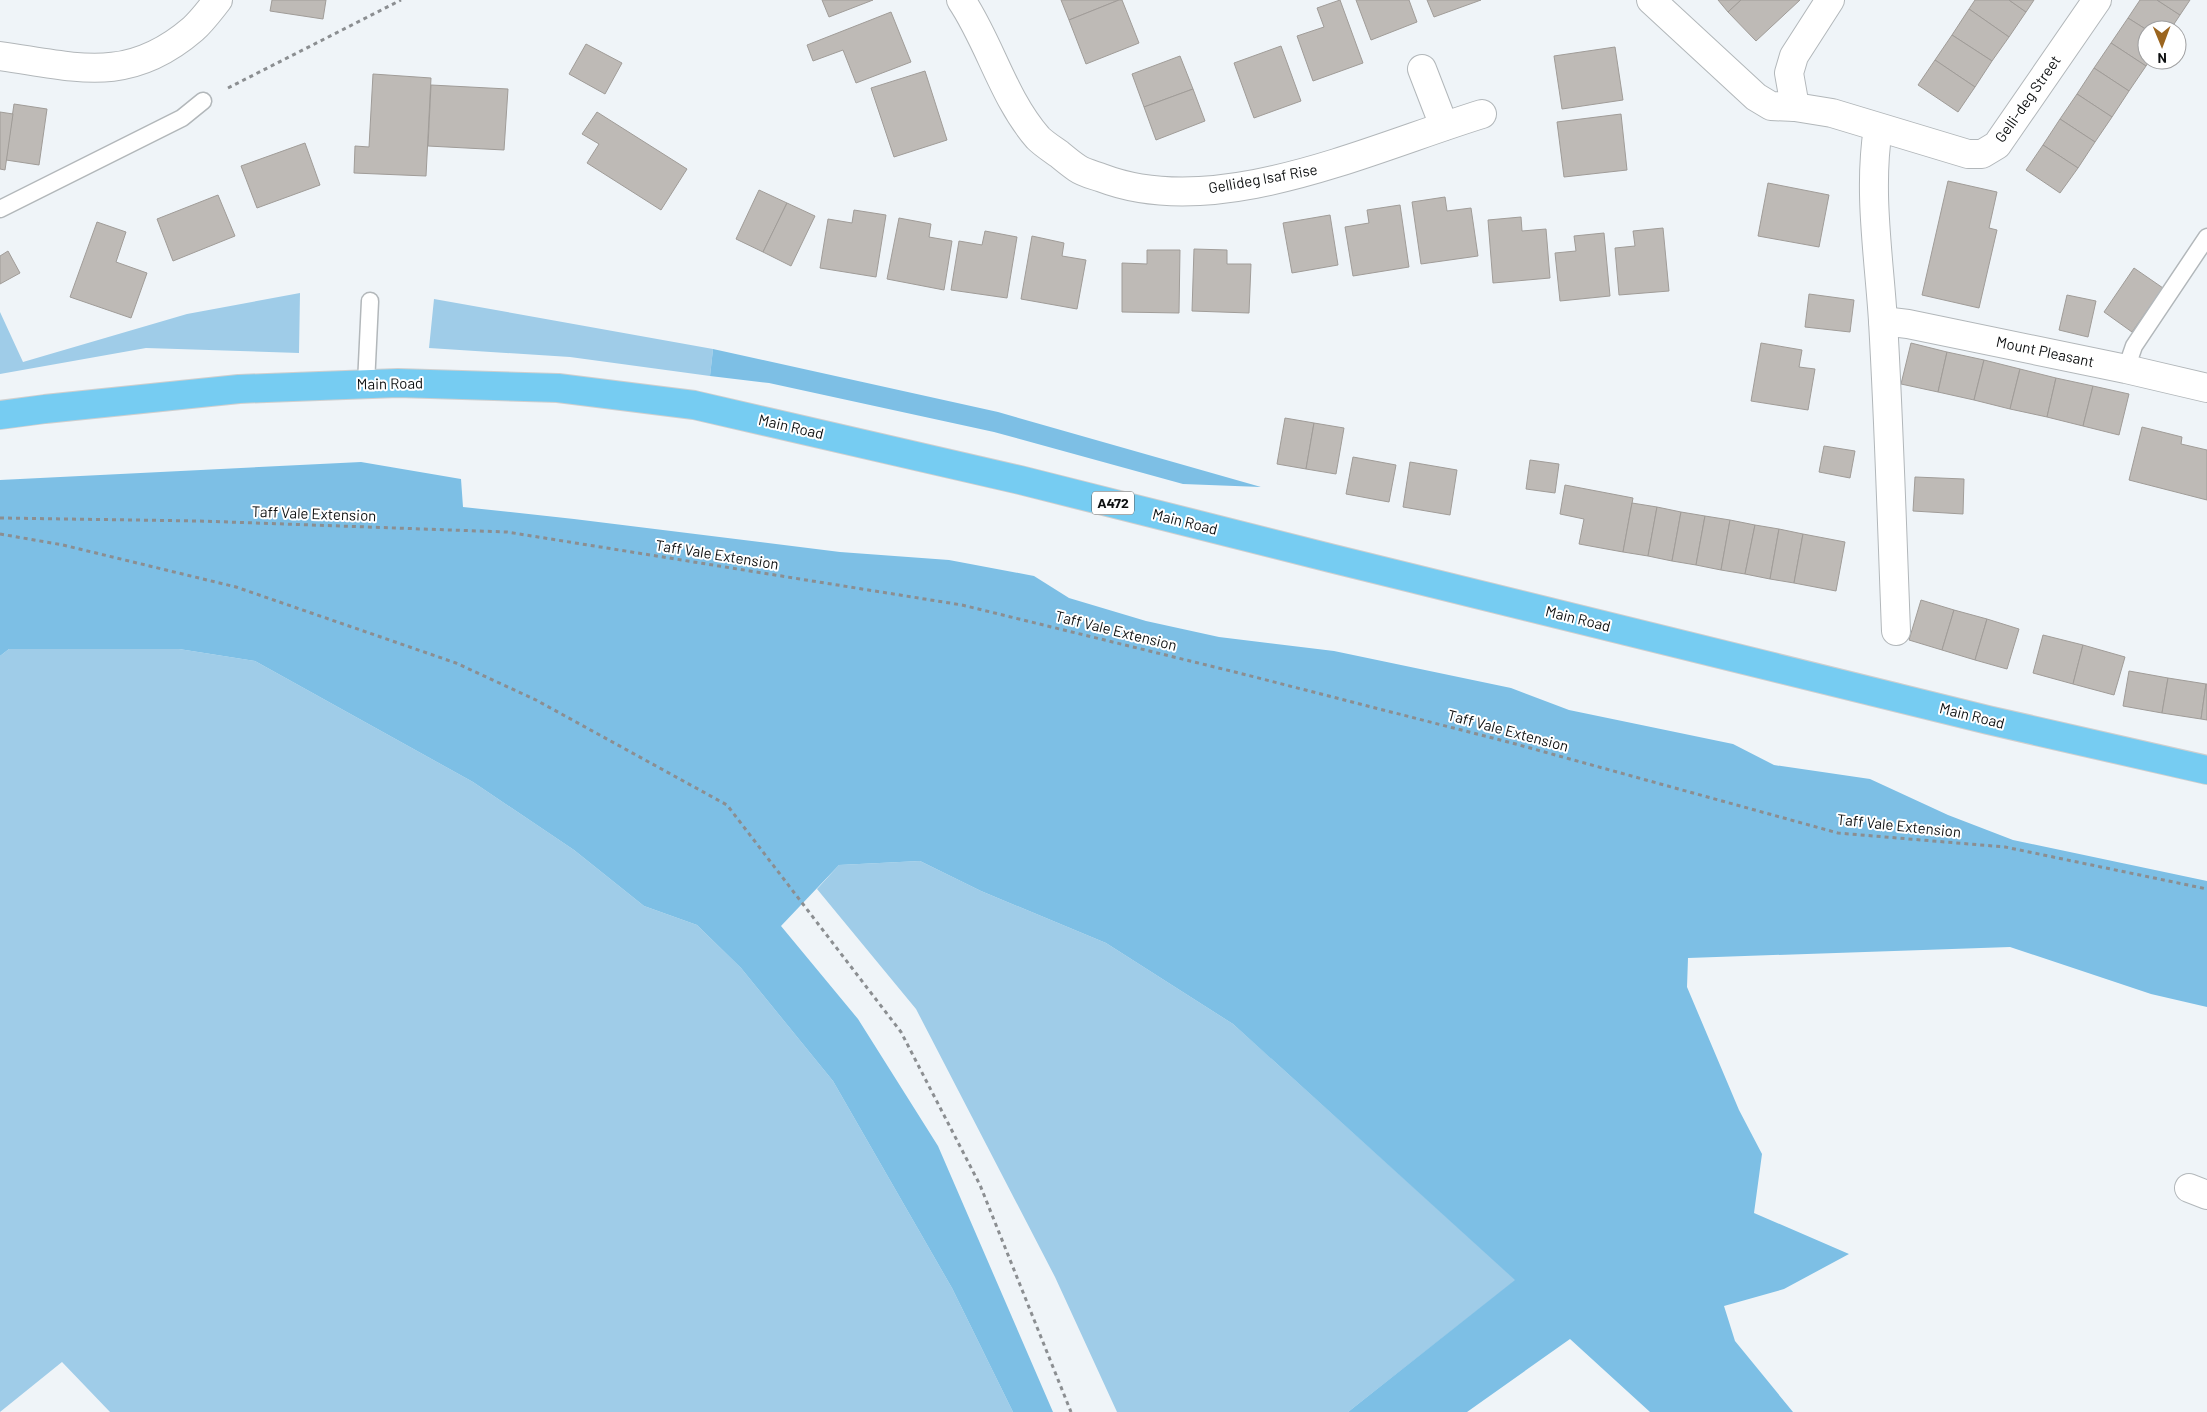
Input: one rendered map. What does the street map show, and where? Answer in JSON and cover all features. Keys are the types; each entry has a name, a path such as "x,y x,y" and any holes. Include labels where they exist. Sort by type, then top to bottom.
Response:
{"main road":[{"name":"Main Road","path":"0,415 239,389 398,383 558,388 694,405 1020,480 1988,720 2207,770"}],"street":[{"path":"0,56 82,68 119,68 157,56 194,28 218,0"},
{"name":"Gellideg Isaf Rise","path":"961,0 973,18 1018,110 1039,139 1078,169 1123,186 1174,192 1234,187 1290,177 1332,166 1482,114"},
{"name":"Gelli-deg Street","path":"1651,0 1756,97 1771,106 1795,106 1832,113 1968,154 1982,154 1996,145 2097,0"},
{"path":"1795,106 1789,73 1794,56 1830,0"},
{"path":"1422,69 1444,126"},
{"path":"1878,128 1873,160 1874,211 1882,321 1896,631"},
{"name":"Mount Pleasant","path":"1882,321 1918,326 2126,369 2207,388"}],"lane":[{"path":"0,208 182,118 203,101"},
{"path":"2126,369 2134,346 2207,237"},
{"path":"366,384 370,301"}],"path":[{"path":"203,101 401,0"},
{"name":"Taff Vale Extension","path":"0,518 200,520 507,532 962,605 1484,736 1838,833 2006,847 2207,890"},
{"path":"0,534 63,545 236,588 456,663 536,700 727,805 902,1032 980,1184 1071,1412"}],"shaded area":[{"path":"300,293 299,353 146,348 0,374 0,312 23,362 187,314"},
{"path":"434,299 713,349 710,376 570,357 429,348"},
{"path":"713,349 998,412 1261,487 1183,484 994,432 769,383 710,376"},
{"path":"361,462 461,479 463,507 840,552 949,560 1034,576 1069,598 1146,621 1219,637 1334,651 1511,688 1569,710 1733,744 1774,765 1870,779 1948,815 2013,840 2207,881 2207,1007 2151,994 2010,947 1688,958 1687,987 1739,1110 1762,1154 1754,1213 1849,1254 1784,1289 1724,1306 1735,1341 1793,1412 1650,1412 1570,1339 1467,1412 1348,1412 1515,1280 1233,1024 1106,943 981,891 920,861 839,865 781,926 858,1019 938,1146 1053,1412 1013,1412 952,1288 833,1081 741,968 697,925 644,906 574,850 473,782 255,661 179,649 9,649 0,656 0,480"},
{"path":"9,649 179,649 255,661 473,782 574,850 644,906 697,925 741,968 833,1081 952,1288 1013,1412 110,1412 62,1362 0,1412 0,656"},
{"path":"920,861 981,891 1106,943 1233,1024 1516,1280 1348,1412 1117,1412 1055,1277 916,1009 817,889 839,865"}],"building":[{"path":"272,0 326,0 323,19 270,11"},
{"path":"822,0 873,0 829,17"},
{"path":"1061,0 1119,0 1069,20"},
{"path":"1122,0 1139,43 1086,64 1069,20"},
{"path":"1340,0 1363,63 1313,81 1297,36 1324,27 1317,8"},
{"path":"1356,0 1409,0 1417,22 1371,40"},
{"path":"1427,0 1481,0 1434,17"},
{"path":"1718,0 1741,0 1728,12"},
{"path":"1741,0 1800,0 1756,41 1728,12"},
{"path":"1975,0 2009,0 2026,12 2009,37 1969,9"},
{"path":"2009,0 2034,0 2026,12"},
{"path":"2140,0 2157,0 2180,15 2177,20 2137,20 2137,24 2128,18"},
{"path":"2157,0 2190,0 2180,15"},
{"path":"1969,9 2009,37 1992,61 1952,35"},
{"path":"891,12 911,62 856,83 843,50 813,61 807,45"},
{"path":"2128,18 2137,24 2137,60 2111,43"},
{"path":"1952,35 1992,61 1975,87 1935,60"},
{"path":"2111,43 2137,60 2137,70 2143,70 2129,91 2094,68"},
{"path":"586,44 622,63 605,94 569,74"},
{"path":"1281,46 1301,101 1254,118 1234,63"},
{"path":"1615,47 1623,100 1562,109 1554,56"},
{"path":"1180,56 1193,89 1144,107 1132,74"},
{"path":"1935,60 1975,87 1958,112 1918,85"},
{"path":"2094,68 2129,91 2112,117 2077,94"},
{"path":"925,71 947,140 894,157 871,88"},
{"path":"373,74 431,78 426,176 354,173 355,146 369,147"},
{"path":"431,85 508,89 504,150 428,146"},
{"path":"1193,89 1205,121 1156,140 1144,107"},
{"path":"2077,94 2112,117 2095,142 2060,119"},
{"path":"14,104 47,109 39,165 6,160"},
{"path":"0,112 13,114 5,170 0,169"},
{"path":"597,112 687,169 661,210 587,163 599,144 582,134"},
{"path":"1621,114 1627,170 1564,177 1557,122"},
{"path":"2060,119 2095,142 2078,168 2043,145"},
{"path":"305,143 320,185 257,208 241,166"},
{"path":"2043,145 2078,168 2060,193 2026,170"},
{"path":"1948,181 1997,192 1989,228 1997,230 1979,308 1922,295"},
{"path":"1768,183 1829,195 1819,247 1758,236"},
{"path":"759,190 787,203 763,252 736,239"},
{"path":"218,195 235,236 173,261 157,219"},
{"path":"1445,197 1447,211 1471,208 1478,256 1421,264 1412,202"},
{"path":"787,203 815,216 791,266 763,252"},
{"path":"1400,205 1409,267 1353,276 1345,227 1369,223 1367,210"},
{"path":"854,210 886,215 876,277 820,268 828,219 852,223"},
{"path":"1330,215 1338,265 1292,273 1283,223"},
{"path":"1521,217 1522,231 1546,229 1550,278 1493,283 1488,220"},
{"path":"899,218 931,224 929,237 952,241 944,290 887,279"},
{"path":"97,222 126,232 116,262 147,273 131,318 70,297"},
{"path":"1663,228 1669,291 1619,295 1615,248 1635,246 1633,231"},
{"path":"985,231 1017,237 1007,298 951,290 959,241 982,245"},
{"path":"1604,233 1610,296 1560,301 1555,253 1576,251 1574,236"},
{"path":"1032,236 1064,243 1062,256 1086,260 1077,309 1021,299"},
{"path":"1194,249 1227,250 1227,264 1251,264 1249,313 1192,311"},
{"path":"1147,250 1180,250 1179,313 1122,312 1122,263 1147,264"},
{"path":"8,251 20,273 0,284 0,256"},
{"path":"2134,268 2163,288 2132,332 2104,312"},
{"path":"1809,294 1854,300 1850,332 1805,327"},
{"path":"2067,295 2096,301 2088,337 2059,330"},
{"path":"1761,343 1802,350 1799,367 1815,369 1808,410 1751,401"},
{"path":"1911,343 1947,352 1938,392 1901,384"},
{"path":"1947,352 1984,360 1974,400 1938,392"},
{"path":"1984,360 2020,369 2010,409 1974,400"},
{"path":"2020,369 2056,378 2047,417 2010,409"},
{"path":"2056,378 2093,386 2083,426 2047,417"},
{"path":"2093,386 2129,394 2119,435 2083,426"},
{"path":"1285,418 1314,423 1306,469 1277,464"},
{"path":"1314,423 1344,428 1336,474 1306,469"},
{"path":"2142,427 2182,437 2181,444 2207,450 2207,500 2129,480"},
{"path":"1824,446 1855,451 1850,478 1819,472"},
{"path":"1353,457 1396,465 1389,502 1346,494"},
{"path":"1530,460 1559,464 1555,493 1526,489"},
{"path":"1410,462 1457,470 1450,515 1403,507"},
{"path":"1915,477 1964,479 1963,514 1913,511"},
{"path":"1565,485 1633,498 1623,552 1579,544 1584,519 1560,514"},
{"path":"1632,503 1657,507 1648,556 1623,552"},
{"path":"1657,507 1681,512 1672,561 1648,556"},
{"path":"1681,512 1705,516 1696,565 1672,561"},
{"path":"1705,516 1730,520 1721,570 1696,565"},
{"path":"1730,520 1755,525 1745,574 1721,570"},
{"path":"1755,525 1779,529 1770,579 1745,574"},
{"path":"1779,529 1803,534 1794,583 1770,579"},
{"path":"1803,534 1845,542 1836,591 1794,583"},
{"path":"1921,600 1954,610 1942,650 1909,640"},
{"path":"1954,610 1987,619 1975,660 1942,650"},
{"path":"1987,619 2019,629 2007,669 1975,660"},
{"path":"2043,635 2083,645 2073,684 2033,673"},
{"path":"2083,645 2125,657 2114,695 2073,684"},
{"path":"2129,671 2168,678 2162,713 2123,706"},
{"path":"2168,678 2206,684 2201,719 2162,713"},
{"path":"2207,684 2207,720 2201,719"}]}
